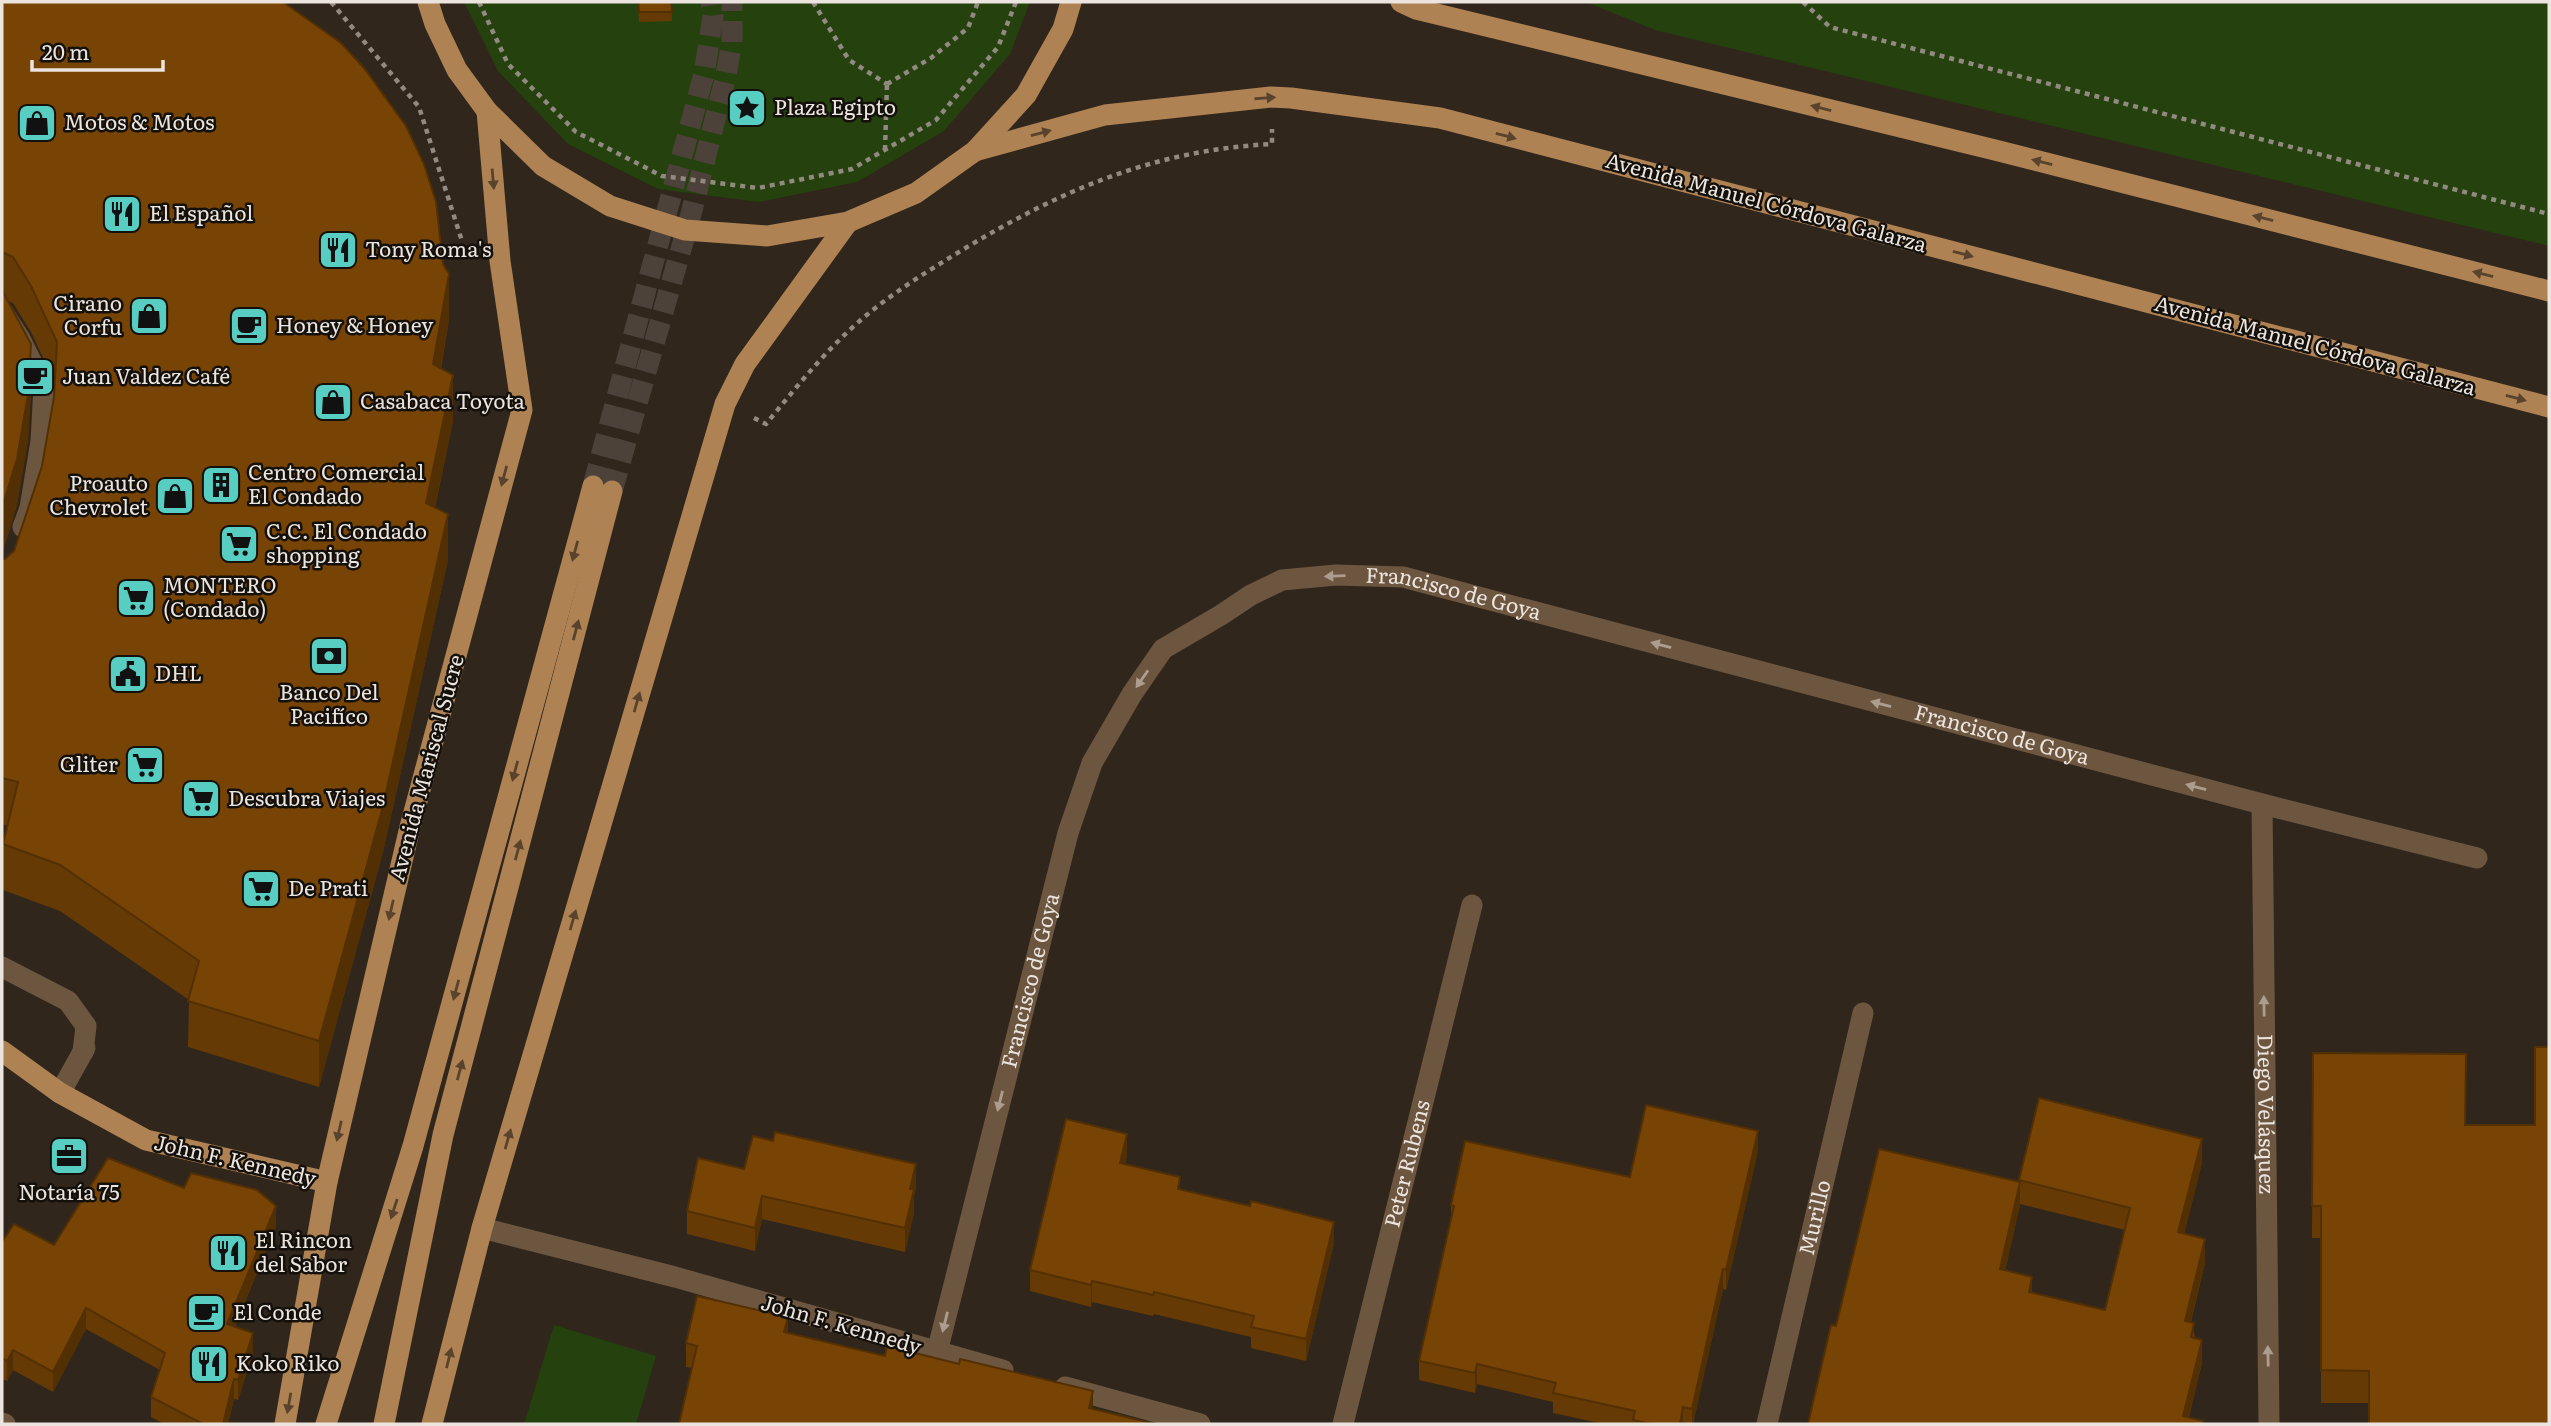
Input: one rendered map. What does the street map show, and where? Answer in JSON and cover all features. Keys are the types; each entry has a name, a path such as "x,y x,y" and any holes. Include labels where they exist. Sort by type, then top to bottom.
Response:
{"main road":[{"path":"410,2 435,24"},
{"path":"428,2 435,24 457,70 487,111 543,166 610,206 685,230 767,236 848,222 916,193 975,151 1026,95 1063,29 1071,2"},
{"path":"1401,2 1416,9 1995,150 2549,291"},
{"name":"Avenida Manuel Córdova Galarza","path":"975,151 1105,116 1271,97 1440,118 2549,407"},
{"name":"Avenida Mariscal Sucre","path":"285,1424 327,1182 410,827 522,410 500,261 487,111"},
{"path":"432,1424 482,1228 725,404 745,363 848,222"},
{"path":"326,1424 414,1146 603,488 443,1135 384,1424"},
{"name":"John F. Kennedy","path":"2,1051 60,1093 146,1140 327,1182"}],"street":[{"path":"2,311 20,339 44,387 41,441 30,508 17,545"},
{"name":"Francisco de Goya","path":"937,1352 1068,833 1092,763 1132,694 1163,649 1251,595 1282,580 1336,575 1403,577 2262,804 2477,858"},
{"name":"Diego Velásquez","path":"2262,804 2269,1424"},
{"name":"Peter Rubens","path":"1343,1424 1472,905"},
{"path":"2,967 68,1001 86,1026 84,1050 60,1093"},
{"name":"Murillo","path":"1767,1424 1863,1013"},
{"name":"John F. Kennedy","path":"482,1228 675,1277 1016,1374"},
{"path":"1042,1381 1199,1424"}],"path":[{"path":"331,2 419,107 463,251"},
{"path":"479,2 508,64 576,132 662,176 758,188 852,169 936,120 998,47 1016,2"},
{"path":"813,2 849,60 887,84"},
{"path":"887,84 931,58 968,28 978,2"},
{"path":"1803,2 1830,27 2549,215"},
{"path":"885,150 887,84"},
{"path":"725,404 766,424 812,368 856,324 909,282 1014,218 1067,192 1124,171 1192,154 1230,146 1272,144 1271,97"}],"green space":[{"name":"Plaza Egipto","path":"464,2 1030,2 1010,54 944,131 857,182 759,202 658,189 568,144 498,71"},
{"path":"1586,2 2549,2 2549,246 1655,30"},
{"path":"554,1325 656,1356 636,1424 524,1424"}],"building":[{"name":"Centro Comercial El Condado","path":"2,2 285,2 341,43 364,68 406,126 424,164 436,202 443,264 449,274 433,364 453,375 426,503 448,514 383,806 319,1041 188,1001 199,961 60,865 3,844 18,782 2,778 2,559 14,551 42,466 54,397 57,342 31,286 13,257 2,252"},
{"path":"638,2 671,2 672,12 639,12"},
{"path":"2,290 31,344 28,394 17,459 2,508"},
{"path":"2535,1047 2549,1047 2549,1424 2369,1424 2369,1371 2321,1370 2321,1206 2312,1206 2313,1053 2466,1054 2465,1125 2535,1125"},
{"path":"2039,1098 2202,1139 2178,1232 2205,1239 2185,1321 2194,1323 2191,1337 2202,1340 2183,1416 2203,1421 2203,1424 1808,1424 1831,1325 1836,1326 1879,1149 2020,1182 2000,1269 2032,1277 2029,1292 2105,1310 2130,1208 2019,1180"},
{"path":"1646,1105 1758,1131 1726,1270 1723,1269 1692,1409 1683,1407 1680,1424 1652,1424 1633,1420 1635,1411 1553,1393 1556,1383 1477,1364 1475,1373 1419,1361 1454,1206 1451,1205 1465,1141 1630,1177"},
{"path":"1066,1119 1127,1134 1120,1163 1180,1177 1178,1189 1250,1206 1251,1201 1334,1222 1306,1339 1251,1327 1254,1316 1154,1292 1153,1295 1092,1281 1091,1285 1030,1270"},
{"path":"775,1132 916,1164 910,1189 914,1189 905,1228 762,1196 755,1228 687,1211 698,1158 744,1169 753,1136 773,1141"},
{"path":"108,1158 184,1188 191,1173 257,1190 276,1206 227,1324 253,1333 238,1380 234,1379 223,1424 203,1424 151,1397 165,1353 86,1308 53,1372 13,1350 7,1361 2,1358 2,1242 14,1224 54,1245"},
{"path":"697,1296 788,1317 784,1332 885,1356 887,1346 959,1364 960,1359 1093,1391 1089,1408 1151,1424 679,1424 697,1346 686,1343"}],"tunnel":[{"path":"593,486 704,74 713,16 711,2"},
{"path":"612,491 691,214 725,80 732,42 732,2"}],"place":[{"name":"Plaza Egipto","path":"747,108"},
{"name":"Motos & Motos","path":"37,123"},
{"name":"El Español","path":"122,214"},
{"name":"Tony Roma's","path":"338,250"},
{"name":"Cirano Corfu","path":"149,316"},
{"name":"Honey & Honey","path":"249,326"},
{"name":"Juan Valdez Café","path":"35,377"},
{"name":"Casabaca Toyota","path":"333,402"},
{"name":"Centro Comercial El Condado","path":"221,485"},
{"name":"Proauto Chevrolet","path":"175,496"},
{"name":"C.C. El Condado shopping","path":"239,544"},
{"name":"MONTERO (Condado)","path":"136,598"},
{"name":"Banco Del Pacifíco","path":"329,656"},
{"name":"DHL","path":"128,674"},
{"name":"Gliter","path":"145,765"},
{"name":"Descubra Viajes","path":"201,799"},
{"name":"De Prati","path":"261,889"},
{"name":"Notaría 75","path":"69,1156"},
{"name":"El Rincon del Sabor","path":"228,1253"},
{"name":"El Conde","path":"206,1313"},
{"name":"Koko Riko","path":"209,1364"}]}
